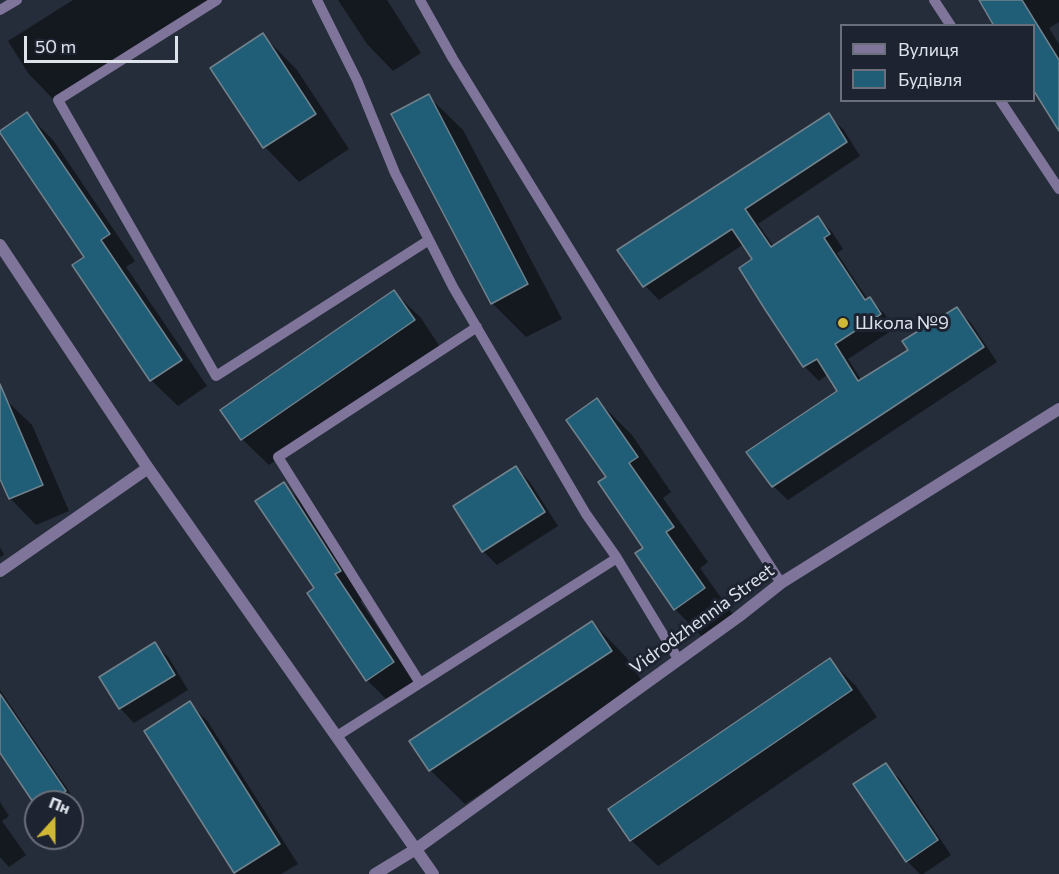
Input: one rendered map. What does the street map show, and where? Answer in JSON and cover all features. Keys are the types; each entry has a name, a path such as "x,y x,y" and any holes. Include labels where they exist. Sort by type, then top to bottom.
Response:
{"street":[{"path":"0,245 148,468 433,874"},
{"name":"Vidrodzhennia Street","path":"375,874 416,849 738,617 781,583 1059,409"},
{"path":"0,571 148,468"}],"lane":[{"path":"0,10 16,0"},
{"path":"218,0 58,100 216,376 429,240"},
{"path":"317,0 357,80 395,173 453,287 586,513 617,558 678,659"},
{"path":"420,0 453,59 652,383 781,583"},
{"path":"934,0 950,24"},
{"path":"1001,102 1059,189"},
{"path":"420,683 278,457 477,327"},
{"path":"337,736 617,558"}],"building":[{"path":"979,0 1022,0 1059,60 1059,131 1035,93 1035,24 993,24"},
{"path":"263,33 316,114 263,148 210,68"},
{"path":"429,94 528,284 491,304 391,114"},
{"path":"27,112 110,234 101,240 182,360 150,381 72,265 84,257 0,133"},
{"path":"829,113 847,142 745,209 771,247 818,216 830,234 824,238 865,300 870,297 881,314 835,344 858,381 908,350 902,341 957,307 984,347 772,487 746,452 837,391 817,359 803,367 766,311 739,268 752,259 732,229 643,287 617,250"},
{"path":"394,290 415,320 241,440 220,410"},
{"path":"0,384 43,485 9,499 0,479"},
{"path":"597,398 638,457 629,463 674,527 666,532 705,588 674,610 635,553 643,548 598,482 606,477 566,420"},
{"path":"516,466 545,512 482,552 453,506"},
{"path":"284,482 341,571 335,574 394,662 366,681 307,593 314,588 255,501"},
{"path":"592,621 612,651 429,771 409,741"},
{"path":"155,642 175,675 119,709 99,677"},
{"path":"830,658 852,690 630,841 608,809"},
{"path":"0,694 65,790 25,790 0,753"},
{"path":"190,701 280,844 234,873 144,731"},
{"path":"886,763 938,840 906,862 853,784"}],"place":[{"name":"Школа №9","path":"843,323"}]}
